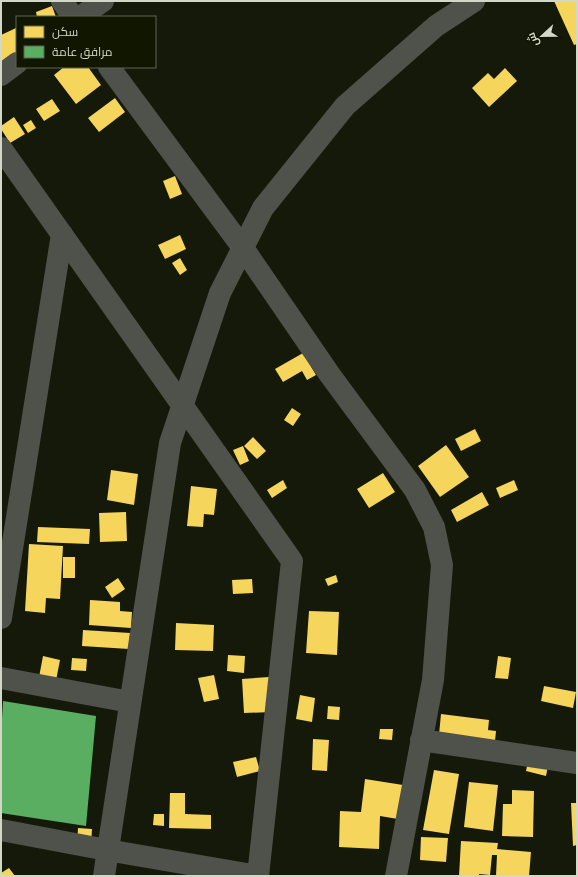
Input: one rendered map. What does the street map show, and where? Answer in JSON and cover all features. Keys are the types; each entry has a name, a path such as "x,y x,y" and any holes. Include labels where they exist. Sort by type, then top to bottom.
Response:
{"street":[{"path":"62,1 72,16"},
{"path":"81,16 102,1"},
{"path":"104,876 170,443 220,293 263,208 345,106 436,26 474,1"},
{"path":"1,75 16,64"},
{"path":"110,68 243,248 330,375 415,490 434,527 442,565 433,680 396,876"},
{"path":"1,148 292,561 258,876 1,830"},
{"path":"1,618 62,234"},
{"path":"1,678 130,702"},
{"path":"422,740 577,763"}],"building: سكن":[{"path":"554,1 576,1 577,44 574,45"},
{"path":"52,6 56,16 37,16 36,12"},
{"path":"16,28 16,55 1,62 1,35"},
{"path":"63,68 89,68 101,85 76,104 54,75"},
{"path":"505,68 517,81 489,107 472,88 488,73 494,79"},
{"path":"115,98 125,112 99,132 88,118"},
{"path":"52,99 60,111 44,121 36,109"},
{"path":"14,117 25,134 10,143 1,129 1,126"},
{"path":"31,120 36,128 28,133 23,125"},
{"path":"175,176 182,194 170,199 163,181"},
{"path":"180,235 186,249 165,259 158,245"},
{"path":"180,258 187,270 180,275 172,263"},
{"path":"303,353 316,375 307,380 302,371 283,382 275,369"},
{"path":"292,408 301,414 293,426 284,420"},
{"path":"475,429 481,441 461,451 455,439"},
{"path":"253,437 266,451 257,459 244,446"},
{"path":"446,445 469,477 440,497 418,466"},
{"path":"243,446 249,461 240,465 233,450"},
{"path":"111,470 138,474 134,505 107,500"},
{"path":"383,473 395,492 369,508 357,489"},
{"path":"283,480 287,488 272,498 267,490"},
{"path":"514,480 518,490 500,498 496,488"},
{"path":"191,486 217,489 214,515 204,514 203,527 187,526"},
{"path":"482,492 489,505 457,522 451,510"},
{"path":"126,512 127,541 100,542 99,513"},
{"path":"38,527 90,529 89,544 37,542"},
{"path":"29,544 63,546 60,599 46,598 45,613 25,611"},
{"path":"63,557 75,557 75,578 63,578"},
{"path":"336,575 338,582 328,586 325,579"},
{"path":"118,578 125,589 112,598 105,587"},
{"path":"252,579 253,593 233,594 232,580"},
{"path":"90,600 120,602 120,611 132,612 131,628 89,625"},
{"path":"309,611 339,612 337,655 306,653"},
{"path":"176,623 214,625 213,651 175,650"},
{"path":"83,630 130,633 129,649 82,646"},
{"path":"228,655 245,656 244,673 227,671"},
{"path":"43,656 60,660 53,696 36,693"},
{"path":"498,656 511,658 508,679 495,678"},
{"path":"72,658 87,659 86,671 71,670"},
{"path":"214,675 219,699 204,702 198,678"},
{"path":"269,677 271,712 244,713 242,679"},
{"path":"544,686 576,692 573,708 541,701"},
{"path":"300,695 315,698 312,722 296,719"},
{"path":"328,706 340,707 339,720 327,719"},
{"path":"441,714 489,720 488,730 496,731 494,752 438,745"},
{"path":"380,729 393,729 392,740 379,739"},
{"path":"313,739 329,740 327,771 312,770"},
{"path":"529,756 549,761 546,776 526,771"},
{"path":"256,757 260,771 237,777 233,762"},
{"path":"434,770 459,774 449,834 423,830"},
{"path":"365,779 403,785 398,819 380,816 379,849 339,847 340,811 361,812"},
{"path":"469,782 498,785 493,831 464,827"},
{"path":"512,790 534,791 533,837 502,836 503,804 512,804"},
{"path":"170,793 185,793 185,814 211,815 211,829 169,828"},
{"path":"571,803 577,803 577,845 573,846"},
{"path":"154,814 164,814 164,826 153,825"},
{"path":"78,828 92,829 91,845 77,844"},
{"path":"421,837 448,838 446,862 420,860"},
{"path":"461,841 498,843 497,849 531,852 529,876 496,876 497,855 492,855 490,875 479,874 479,876 459,876"},
{"path":"9,868 15,876 2,876 1,873"}],"building: مرافق عامة":[{"path":"3,701 96,716 86,826 1,813 1,736"}]}
